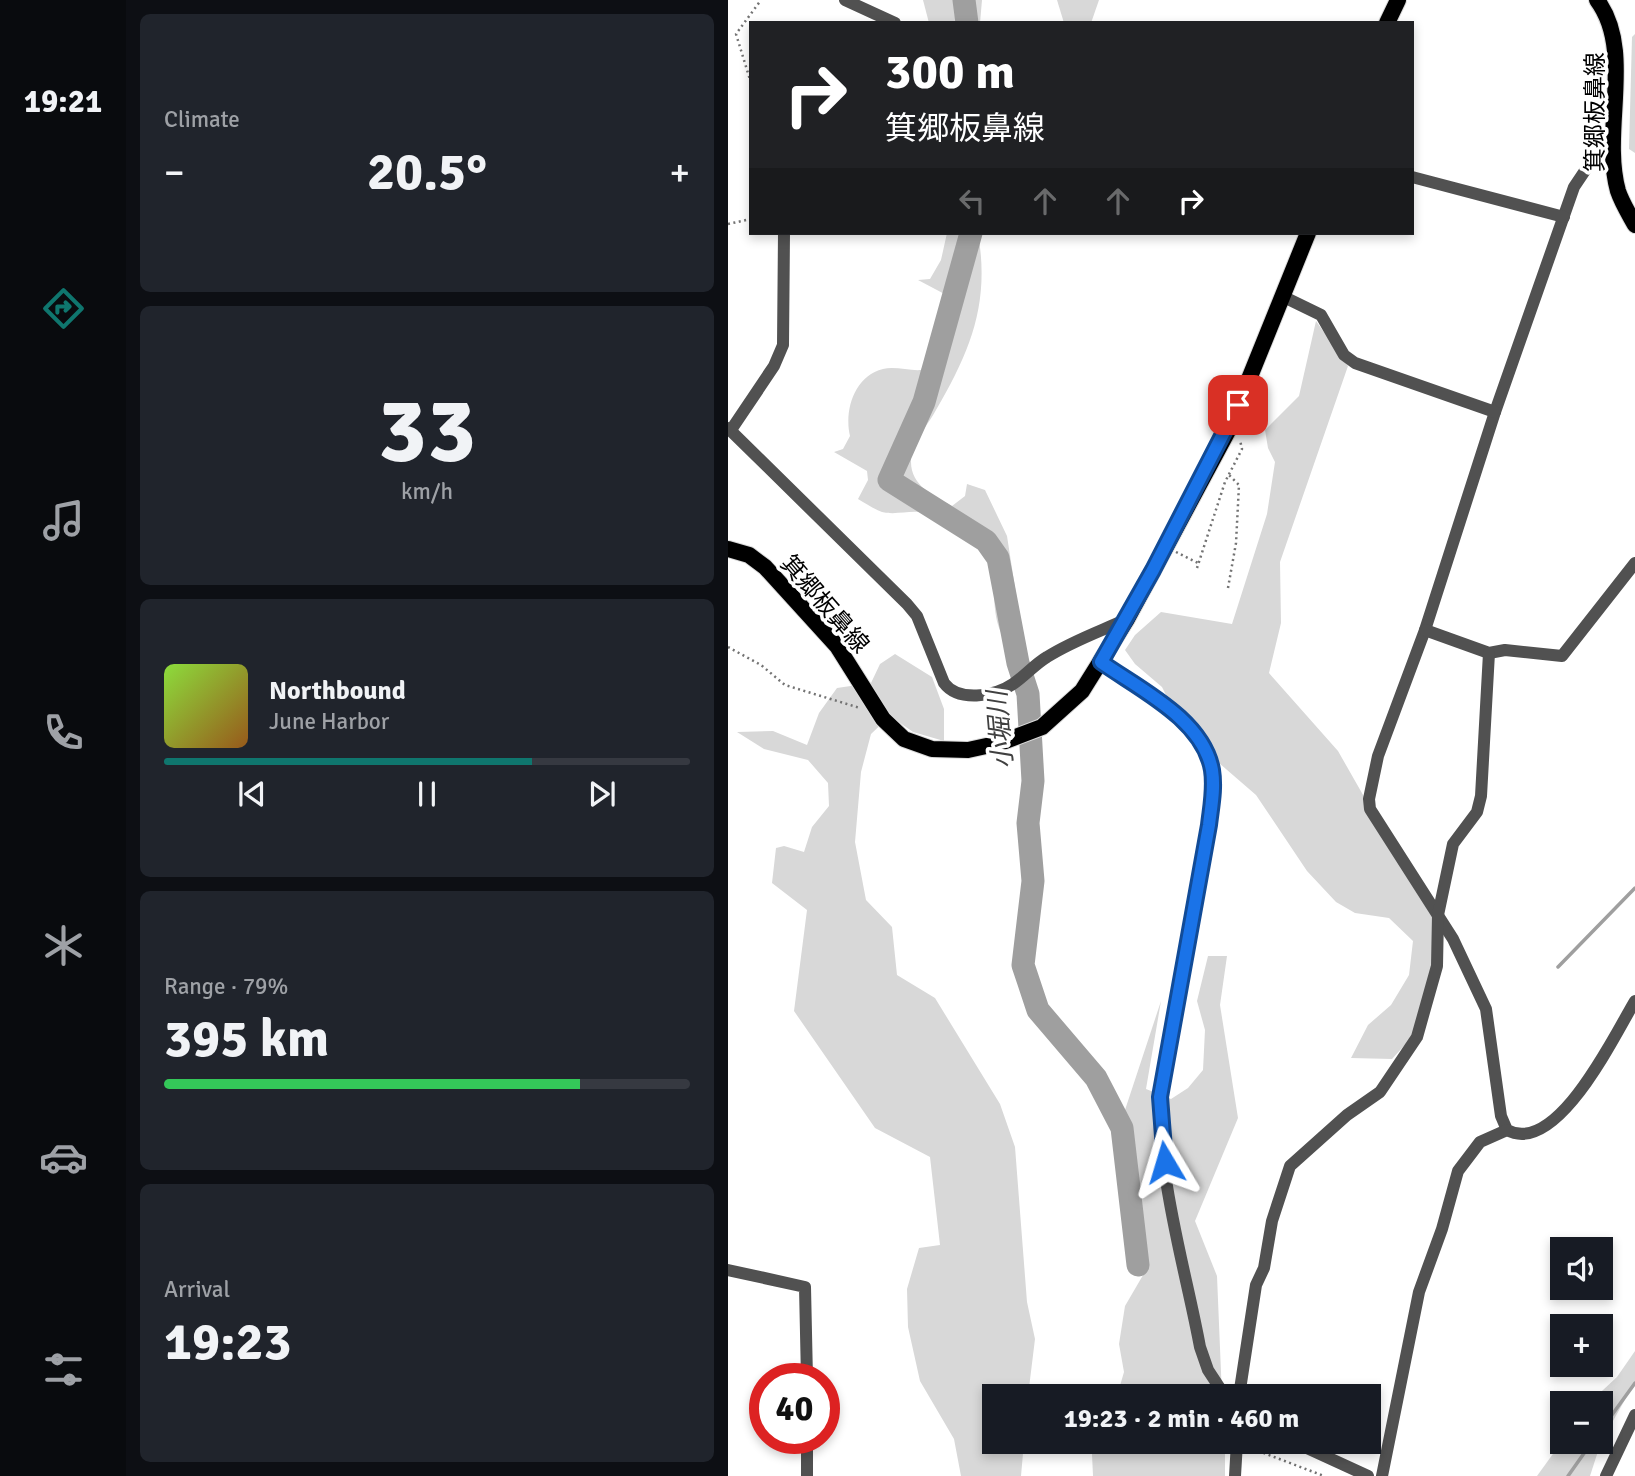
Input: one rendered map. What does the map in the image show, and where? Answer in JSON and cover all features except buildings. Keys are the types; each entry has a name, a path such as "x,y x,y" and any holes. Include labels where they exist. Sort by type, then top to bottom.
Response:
{"main road":[{"path":"1388,21 1398,0"},
{"name":"箕郷板鼻線","path":"1597,0 1613,25 1621,51 1617,123 1618,190 1635,225"},
{"name":"箕郷板鼻線","path":"728,549 749,555 765,567 837,646 875,708 896,733 923,747 942,751 980,748 1042,727 1082,691 1127,619 1227,430 1307,235"}],"street":[{"path":"845,0 891,21"},
{"path":"1507,1130 1500,1116 1486,1010 1438,915 1370,809 1369,799 1378,756 1425,630 1495,412 1574,187 1617,123"},
{"path":"1414,178 1564,217"},
{"path":"784,235 783,345 774,366 729,429 917,616 950,692 958,696 996,692 1013,684 1049,656 1127,619"},
{"path":"1284,297 1321,315 1344,355 1354,363 1495,412"},
{"path":"1425,630 1489,653 1505,650 1562,656 1635,563"},
{"path":"1240,1384 1256,1285 1265,1268 1272,1221 1290,1166 1347,1115 1380,1092 1417,1037 1437,966 1438,915 1453,844 1477,813 1481,796 1489,653"},
{"path":"1101,662 1178,717 1206,752 1212,769 1209,825 1163,1076 1160,1117 1167,1178 1200,1347 1208,1370 1217,1384"},
{"path":"1382,1476 1419,1292 1442,1229 1458,1171 1480,1142 1507,1130 1522,1134 1535,1131 1562,1113 1576,1098 1635,1001"},
{"path":"728,1270 805,1287 807,1363"},
{"path":"1606,1476 1635,1415"},
{"path":"807,1454 807,1476"},
{"path":"1235,1476 1236,1454"},
{"path":"1320,1454 1367,1476"}],"path":[{"path":"749,76 736,34 761,0"},
{"path":"728,224 749,219"},
{"path":"1166,546 1198,566 1242,443 1227,430"},
{"path":"1228,588 1237,543 1239,485 1229,475"},
{"path":"728,647 761,665 785,685 856,708 875,708"},
{"path":"1268,1454 1324,1476"}],"shaded area":[{"path":"923,0 982,0 980,21 928,21"},
{"path":"1057,0 1099,0 1092,21 1063,21"},
{"path":"1635,34 1635,153 1629,149 1632,37"},
{"path":"947,235 978,235 981,282 975,325 959,367 913,449 912,470 919,484 952,506 965,496 967,484 985,490 1007,536 1023,639 1019,652 999,629 992,568 980,545 951,525 933,517 919,512 882,512 858,499 868,480 867,471 834,452 843,449 850,436 850,406 858,387 865,379 887,368 921,370 952,298 918,280 930,279 941,260"},
{"path":"1316,321 1348,366 1280,562 1281,623 1269,673 1338,751 1432,916 1433,962 1413,1036 1392,1059 1351,1058 1368,1025 1391,1005 1409,975 1413,941 1389,918 1355,913 1336,902 1307,871 1256,795 1219,763 1212,745 1188,714 1170,703 1162,687 1135,664 1125,650 1135,635 1161,612 1232,624 1267,514 1275,462 1268,448 1265,430 1299,396"},
{"path":"895,654 932,677 944,709 944,741 913,732 890,716 871,734 861,772 855,842 866,900 892,927 897,975 935,998 1000,1104 1015,1147 1027,1302 1035,1339 1029,1384 982,1384 982,1454 1023,1454 1021,1476 961,1476 954,1439 920,1381 908,1327 907,1289 919,1248 940,1245 930,1157 875,1128 794,1011 807,910 772,883 776,848 784,846 804,852 812,827 829,806 828,783 808,760 764,749 737,732 773,731 807,745 819,713 837,688 871,683 880,664"},
{"path":"1208,956 1227,956 1220,1005 1238,1118 1195,1221 1217,1276 1222,1384 1120,1384 1124,1372 1119,1344 1125,1306 1146,1270 1125,1110 1161,1001 1146,1089 1171,1099 1188,1088 1203,1070 1205,1030 1197,1001"},
{"path":"1635,1351 1635,1382 1613,1421 1613,1391 1602,1391 1617,1377"},
{"path":"1092,1454 1225,1454 1225,1476 1093,1476"},
{"path":"1553,1454 1597,1454 1590,1476 1537,1476"}],"waterway":[{"name":"小堀川","path":"964,0 967,21"},
{"name":"小堀川","path":"970,235 924,402 889,480 986,541 998,558 1018,663 1028,694 1033,781 1028,823 1033,881 1023,965 1038,1010 1096,1078 1122,1128 1138,1265"},
{"path":"1558,967 1635,888"},
{"path":"1613,1413 1635,1383"},
{"path":"1568,1476 1584,1454"}],"route":[{"path":"1165,1162 1161,1138 1160,1097 1209,825 1212,769 1206,752 1178,717 1101,662 1127,619 1238,405"}]}
